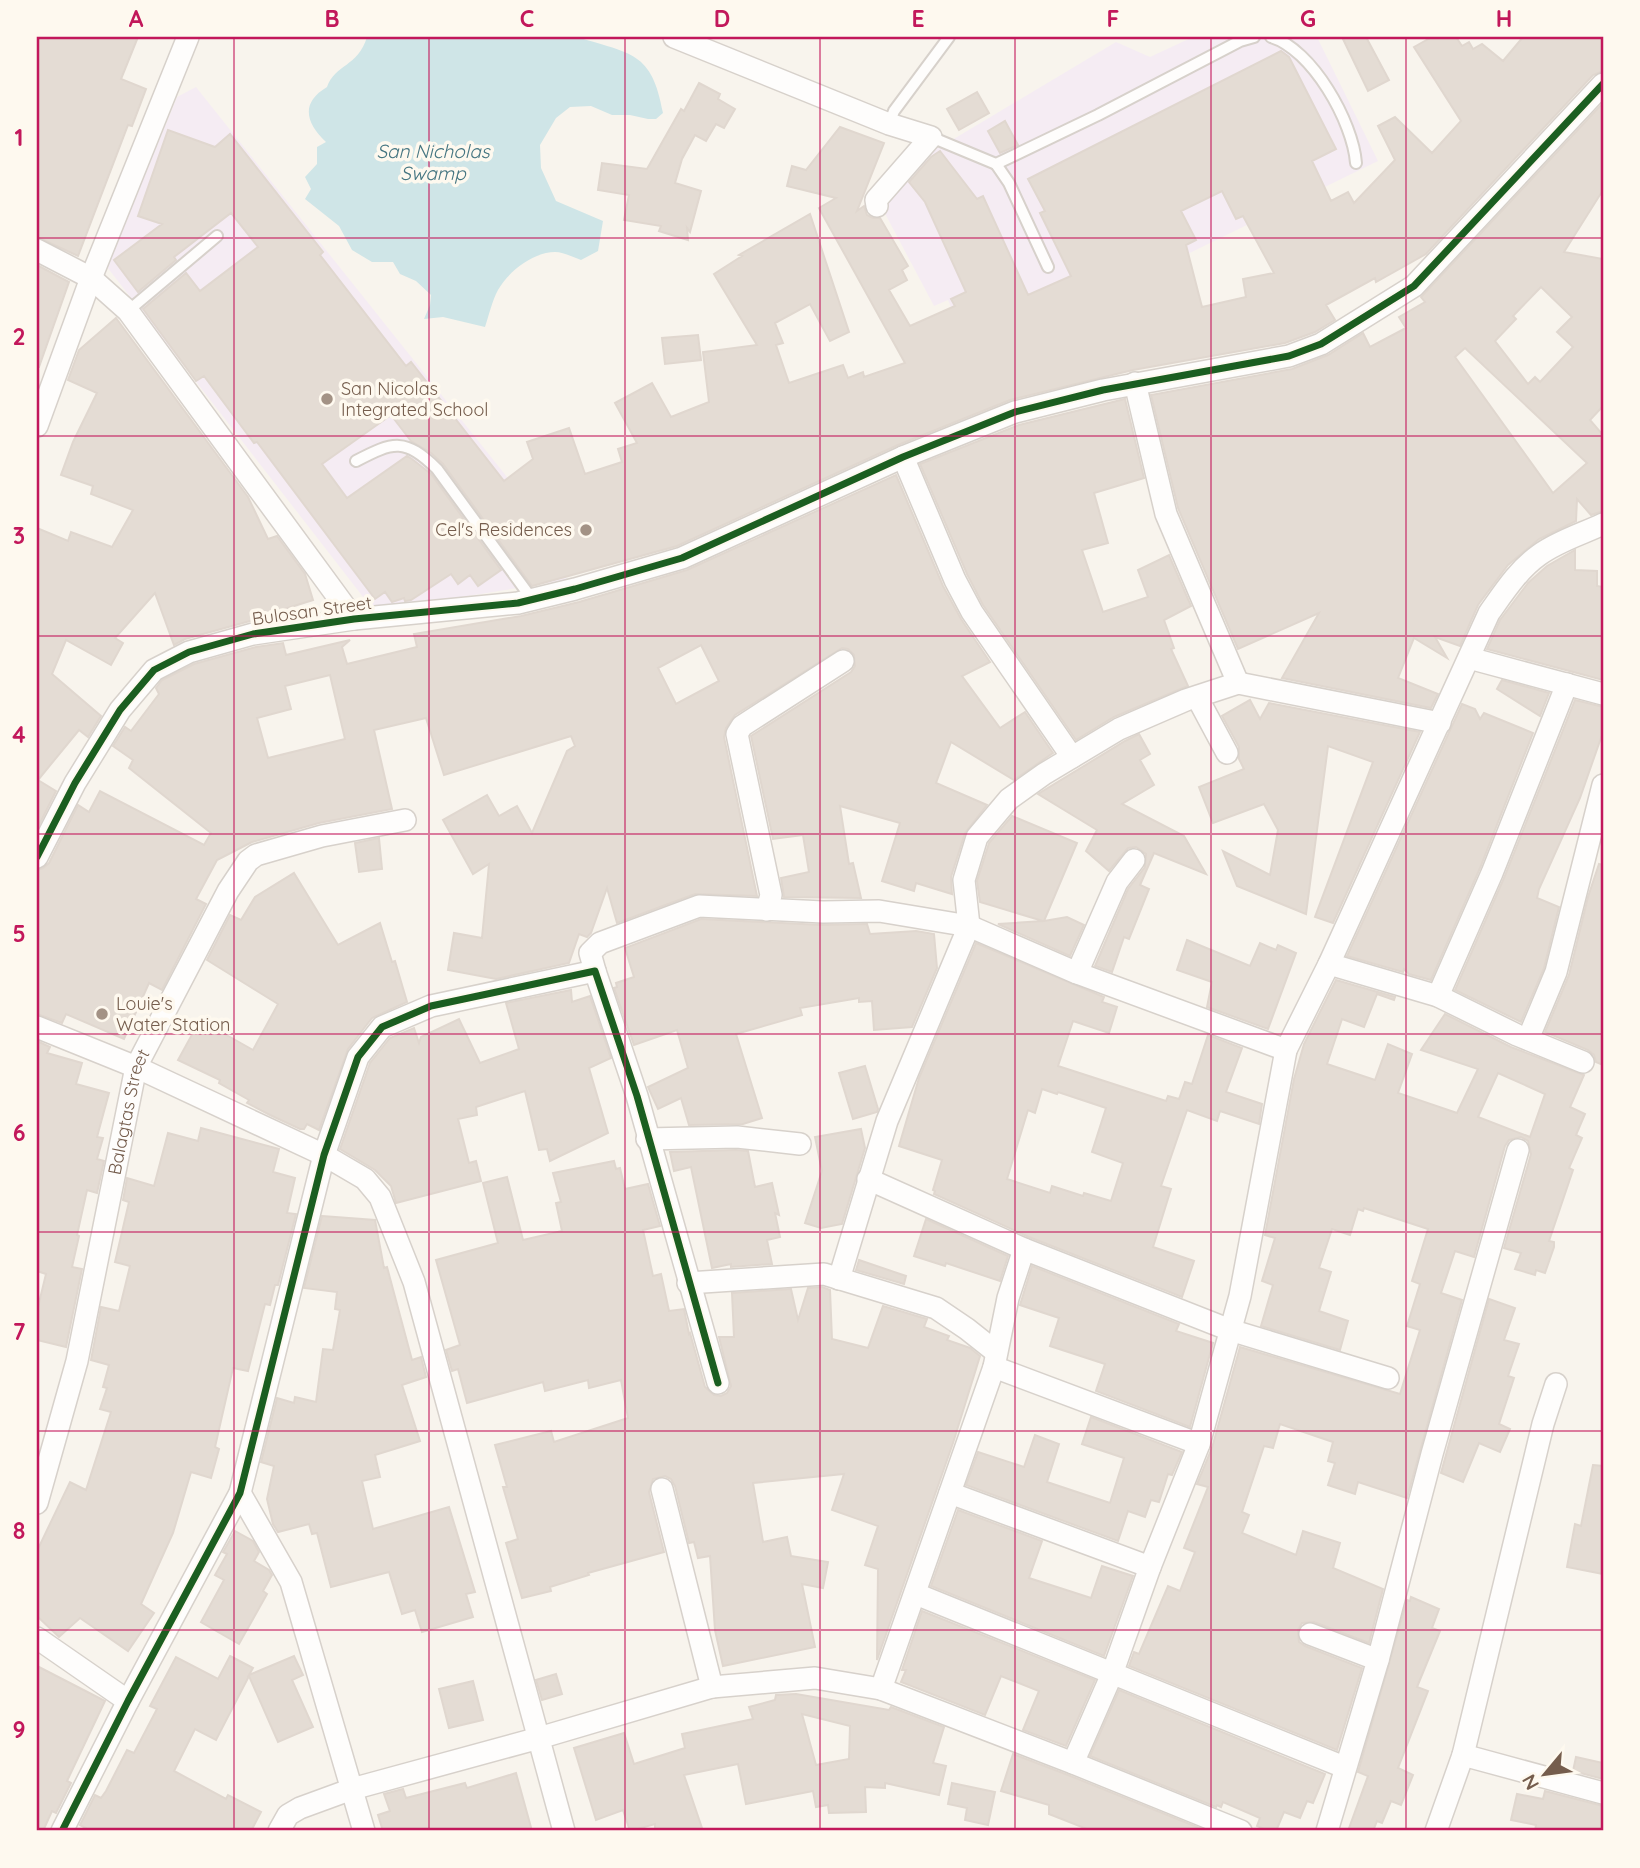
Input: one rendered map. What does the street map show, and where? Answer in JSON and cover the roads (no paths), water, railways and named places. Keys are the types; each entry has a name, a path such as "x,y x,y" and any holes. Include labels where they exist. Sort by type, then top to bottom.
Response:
{"street":[{"path":"37,426 92,278 188,37"},
{"path":"678,37 889,124 930,136 876,200 877,206"},
{"name":"Bulosan Street","path":"37,857 75,783 120,710 154,670 189,652 253,634 354,620 518,603 575,589 682,558 903,457 1015,412 1135,383 1289,356 1321,344 1414,286 1603,84"},
{"path":"37,250 92,278 128,311 354,620"},
{"path":"1135,383 1166,513 1238,683"},
{"path":"903,457 955,580 972,612 1072,757"},
{"path":"1073,1763 1112,1674 1150,1567 1199,1444 1240,1296 1286,1050 1329,964 1489,613 1517,575 1541,553 1603,524"},
{"path":"1469,658 1603,694"},
{"path":"767,909 771,895 737,734 742,726 843,661"},
{"path":"839,1279 887,1121 969,926 964,880 977,837 1009,799 1119,729 1238,683 1440,723"},
{"path":"1438,996 1492,873 1567,684"},
{"path":"1198,697 1227,753"},
{"path":"1528,1039 1556,972 1603,785"},
{"name":"Balagtas Street","path":"37,1503 77,1361 136,1067 228,891 248,861 256,855 322,836 405,820"},
{"path":"1077,973 1116,882 1134,860"},
{"path":"718,1383 637,1096 590,953 600,943 699,906 822,912 879,911 969,926 1077,973 1286,1050"},
{"path":"1329,964 1438,996 1583,1062"},
{"path":"62,1831 128,1701 240,1493 324,1155 358,1057 382,1027 431,1006 595,971"},
{"path":"37,1027 136,1067 324,1155 365,1179 380,1196 414,1282 564,1831"},
{"path":"647,1139 737,1137 800,1144"},
{"path":"1327,1831 1378,1660 1432,1454 1518,1150"},
{"path":"868,1180 1024,1249 1230,1330 1388,1378"},
{"path":"881,1689 995,1359 1008,1298 1024,1249"},
{"path":"688,1283 824,1274 936,1308 995,1359 1199,1444"},
{"path":"1436,1831 1463,1755 1540,1436 1556,1384"},
{"path":"662,1489 712,1686"},
{"path":"240,1493 291,1582 365,1831"},
{"path":"950,1493 1150,1567"},
{"path":"916,1594 1344,1767"},
{"path":"1310,1634 1378,1660"},
{"path":"37,1638 128,1701"},
{"path":"279,1831 288,1815 300,1808 352,1789 539,1738 712,1686 815,1678 881,1689 1241,1831"},
{"path":"1463,1755 1603,1793"}],"lane":[{"path":"889,124 894,111 949,37"},
{"path":"996,164 1098,115 1240,41 1254,37"},
{"path":"1271,37 1284,41 1303,56 1327,89 1345,121 1356,163"},
{"path":"930,136 996,164 1009,183 1048,267"},
{"path":"128,311 217,236"},
{"path":"356,461 382,447 396,444 422,455 437,469 533,600"}],"water":[{"name":"San Nicholas Swamp","path":"367,37 577,37 625,52 645,66 653,77 663,113 656,119 612,115 591,106 570,107 556,118 540,145 541,168 556,201 603,221 598,251 581,260 561,253 547,253 522,264 508,276 498,290 485,327 443,317 424,319 431,295 416,281 400,274 393,262 372,262 352,250 339,226 305,199 311,189 305,177 317,164 317,147 326,142 310,120 310,106 335,74 358,54"}],"place":[{"name":"San Nicolas Integrated School","path":"327,399"},
{"name":"Cel's Residences","path":"586,530"},
{"name":"Louie's Water Station","path":"102,1014"}]}
